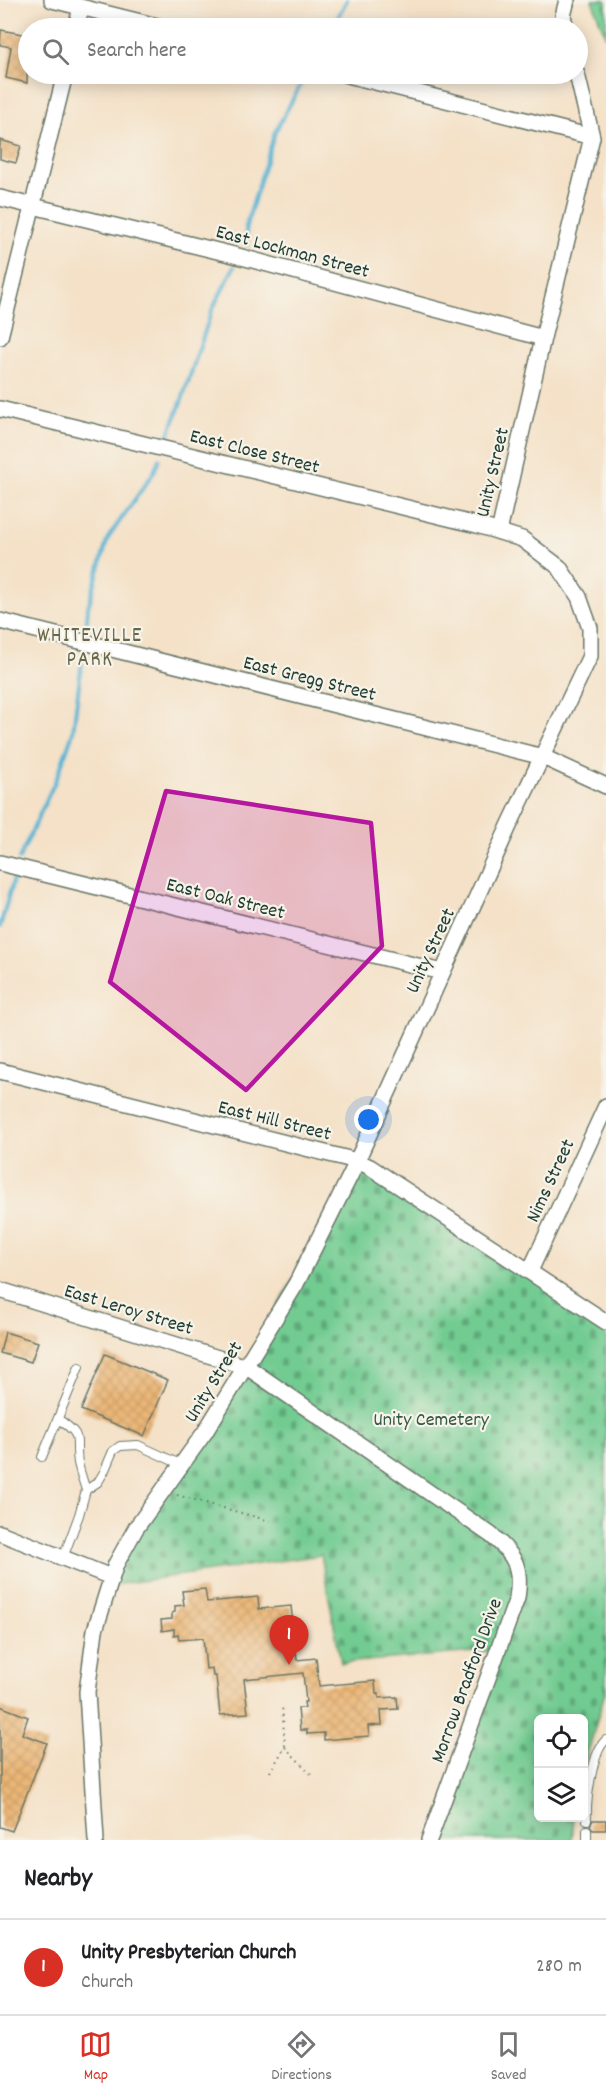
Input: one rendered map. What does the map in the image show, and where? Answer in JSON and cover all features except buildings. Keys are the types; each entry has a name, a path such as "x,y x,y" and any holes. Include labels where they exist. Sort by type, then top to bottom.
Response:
{"street":[{"path":"52,0 125,18"},
{"path":"564,18 567,0"},
{"path":"78,18 81,7"},
{"path":"0,337 62,84"},
{"path":"383,84 592,137"},
{"name":"Unity Street","path":"96,1840 87,1692 95,1630 111,1577 127,1543 247,1366 296,1284 357,1161 442,972 590,656 590,628 579,597 559,567 522,539 499,532 592,137 579,84"},
{"name":"East Lockman Street","path":"0,198 234,255 543,338"},
{"name":"East Close Street","path":"0,409 499,532"},
{"name":"East Gregg Street","path":"0,621 543,757 606,786"},
{"name":"East Oak Street","path":"0,863 442,972"},
{"name":"East Hill Street","path":"0,1071 357,1161 370,1167 606,1322"},
{"name":"Nims Street","path":"530,1271 606,1106"},
{"name":"East Leroy Street","path":"0,1290 247,1366"},
{"name":"Morrow Bradford Drive","path":"247,1366 491,1535 504,1545 518,1569 519,1583 512,1615 429,1840"},
{"path":"0,1533 111,1577"},
{"path":"436,1821 442,1833 442,1840"}],"lane":[{"path":"42,1457 79,1367"},
{"path":"58,1419 69,1427 78,1439 78,1461 86,1490 63,1557"},
{"path":"86,1490 98,1482 113,1451 120,1446 138,1445 182,1465"},
{"path":"588,1797 596,1755 606,1740"},
{"path":"587,1830 587,1840"}],"path":[{"path":"163,1491 270,1521"},
{"path":"270,1772 285,1747 282,1705"},
{"path":"285,1747 311,1774"}],"highlighted area":[{"path":"166,791 371,823 382,946 246,1090 110,982"}],"green space":[{"path":"592,0 606,0 606,38"},
{"name":"Unity Cemetery","path":"358,1164 606,1325 606,1689 588,1752 588,1714 534,1714 534,1822 574,1822 572,1840 444,1840 444,1831 439,1820 500,1650 341,1663 321,1555 112,1585 119,1566 204,1437"}],"waterway":[{"path":"337,18 347,0"},
{"path":"247,245 246,226 275,132 301,84"},
{"path":"167,439 212,310 234,267"},
{"path":"86,632 88,607 108,538 154,472 159,459"},
{"path":"19,859 58,775 73,732 83,653"},
{"path":"0,927 14,877"}],"place":[{"name":"Unity Presbyterian Church","path":"289,1665"}],"district":[{"name":"WHITEVILLE PARK","path":"90,646"}]}
